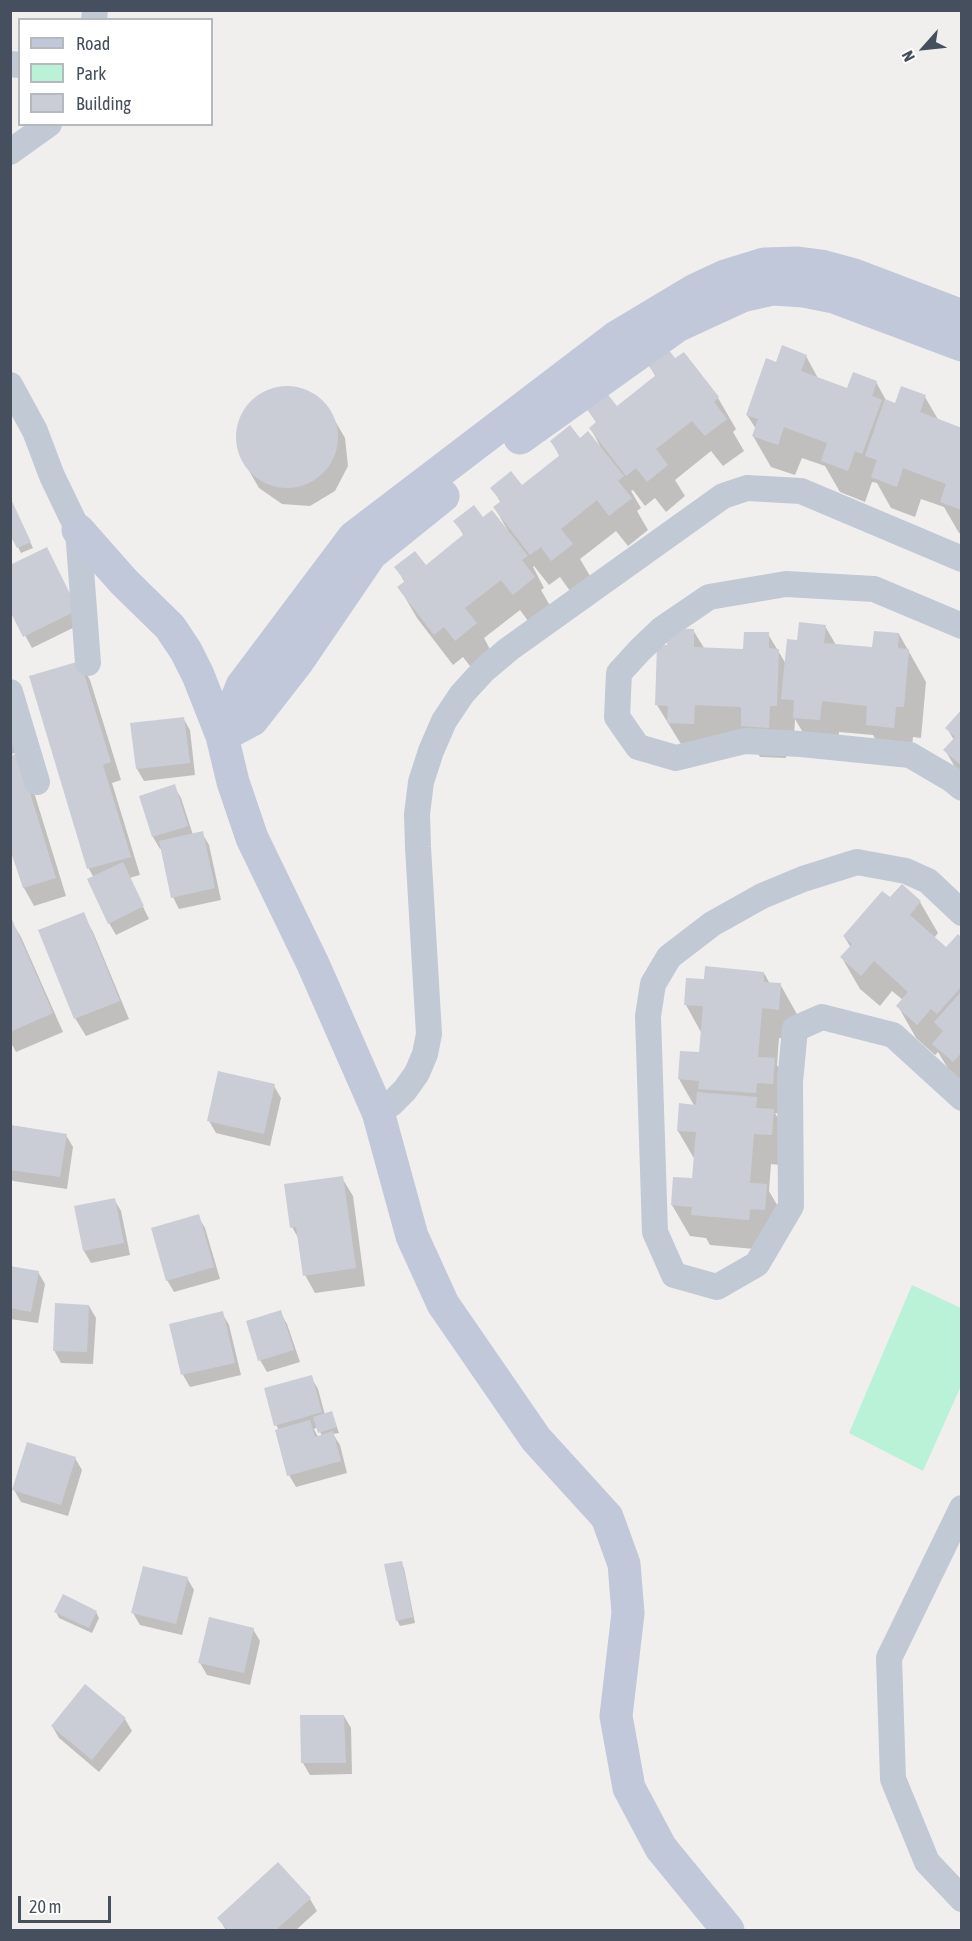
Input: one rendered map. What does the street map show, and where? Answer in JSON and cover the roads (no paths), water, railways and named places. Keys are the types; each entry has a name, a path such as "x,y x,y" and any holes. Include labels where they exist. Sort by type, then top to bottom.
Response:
{"street":[{"path":"10,152 46,126"},
{"path":"222,736 242,686 354,537 615,338 695,290 725,276 764,264 798,262 854,275 962,316"},
{"path":"222,736 252,720 298,661 371,554 468,476 677,326 742,296 773,289 804,291 834,297 962,345"},
{"path":"10,385 23,430 52,476 78,530 124,582 170,627 198,675 222,736 233,782 252,838 318,975 378,1112 412,1236 443,1304 536,1438 607,1517 624,1564 628,1613 616,1716 629,1788 660,1848 728,1930"},
{"path":"378,1112 391,1104 417,1073 429,1034 418,847 417,814 421,782 431,750 444,721 462,694 484,670 509,649 723,496 747,488 801,491 962,559"},
{"path":"78,530 88,663"},
{"path":"962,626 874,589 786,584 709,597 662,629 619,673 618,717 638,747 676,758 745,741 910,755 962,788"},
{"path":"10,692 37,782"},
{"path":"962,913 928,881 906,871 857,862 803,879 762,896 712,924 669,957 653,984 648,1016 655,1232 674,1275 717,1287 757,1264 790,1206 790,1082 795,1029 822,1017 893,1035 962,1098"},
{"path":"962,1508 889,1658 893,1779 927,1862 962,1899"}]}
